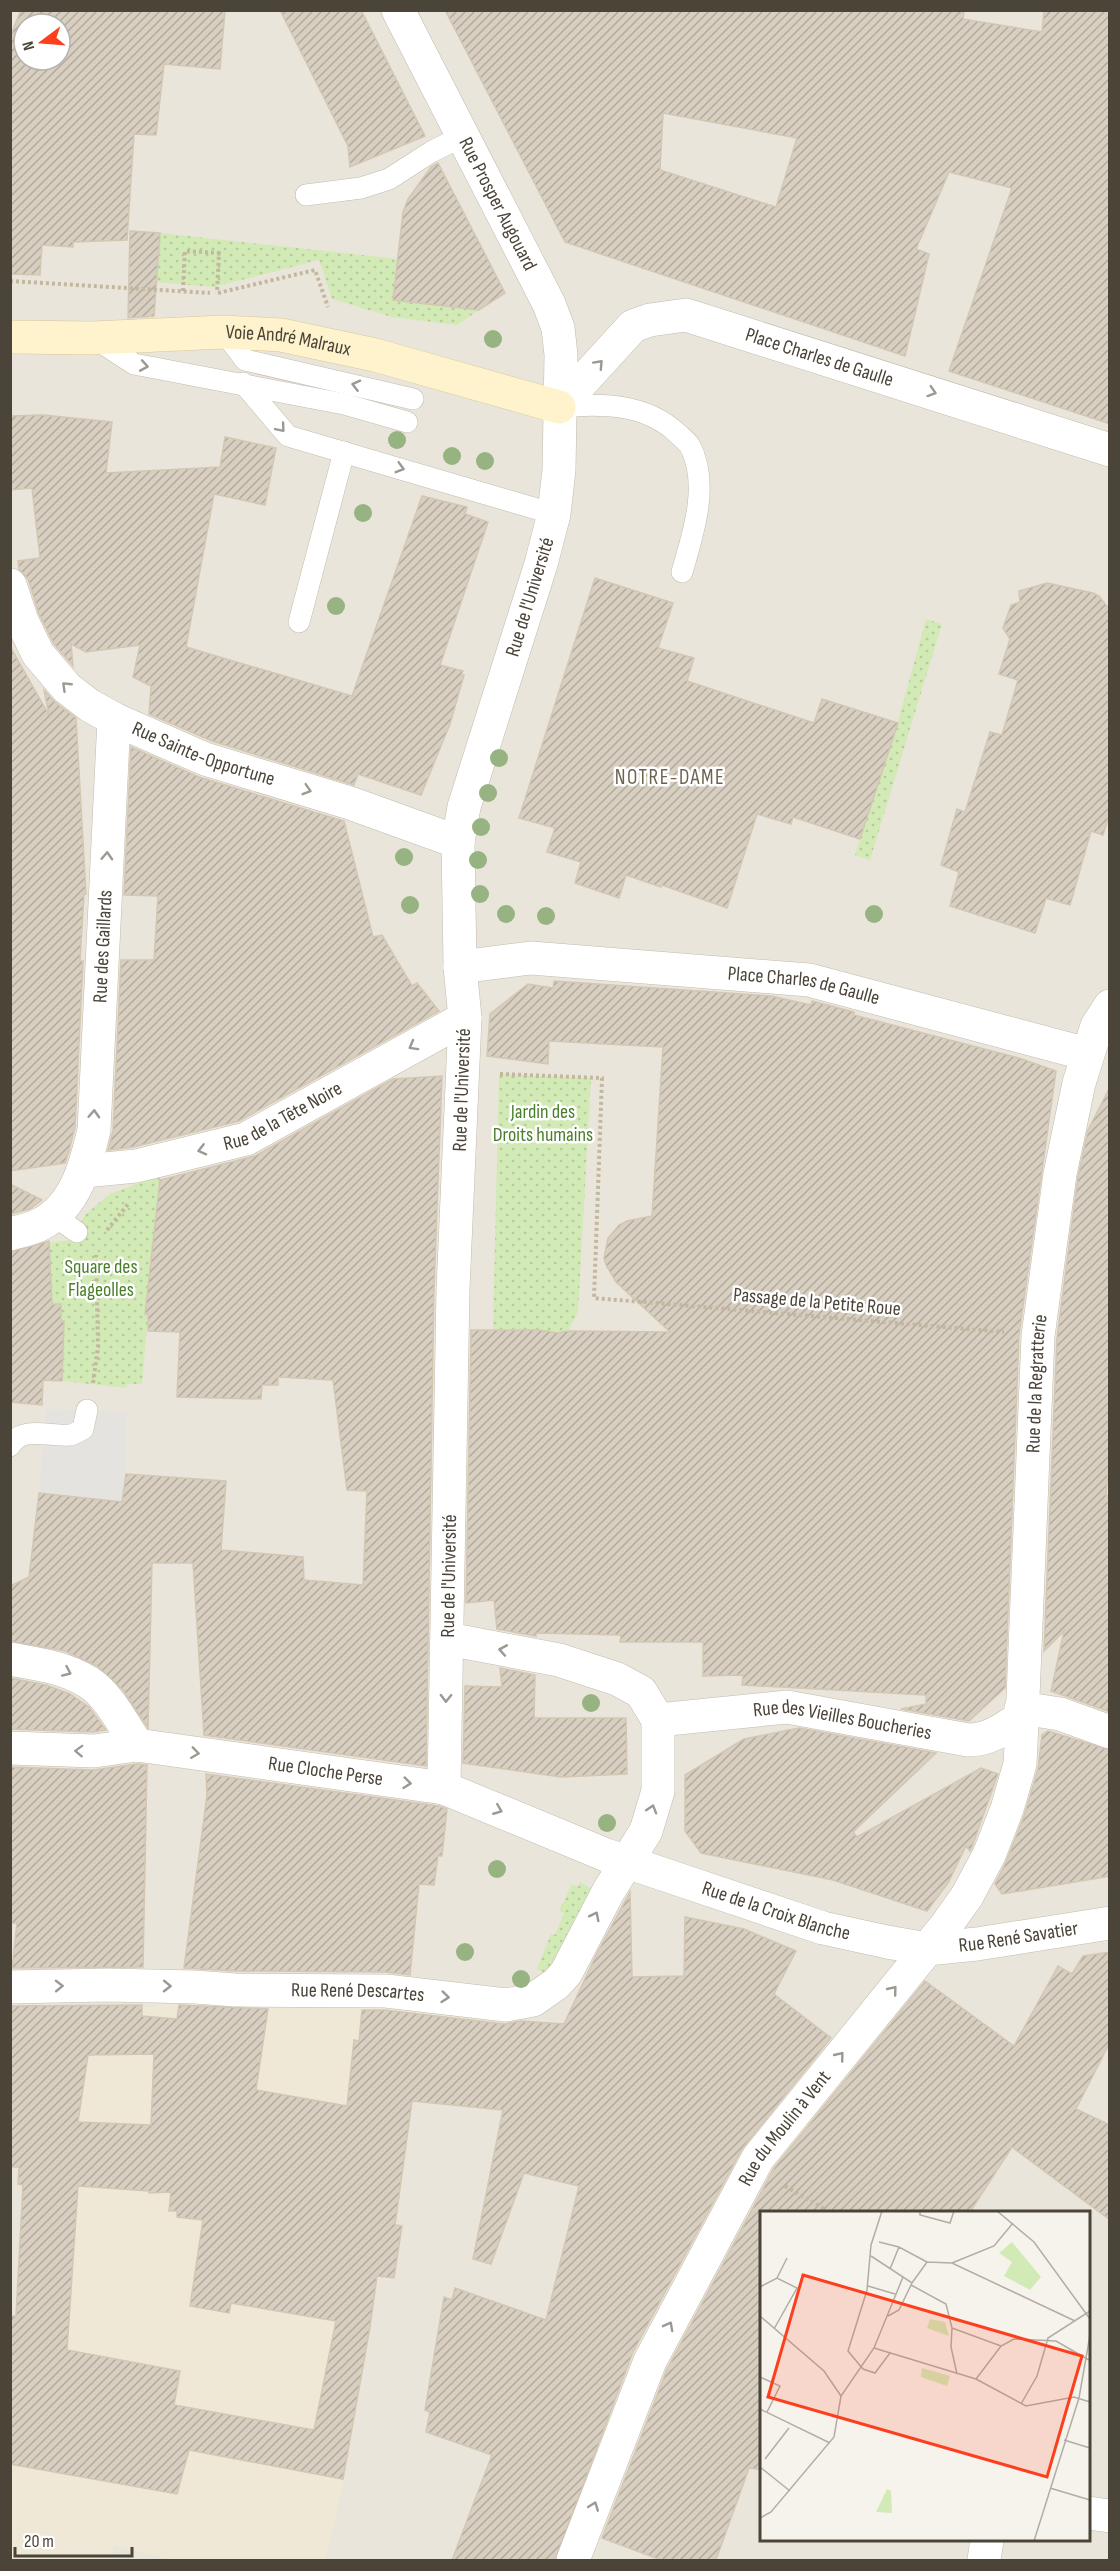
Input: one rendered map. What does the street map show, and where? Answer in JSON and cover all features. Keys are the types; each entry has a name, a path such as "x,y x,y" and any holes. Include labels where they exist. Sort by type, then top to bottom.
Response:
{"street":[{"name":"Rue Prosper Augouard","path":"398,10 549,304 558,328 561,355 559,407"},
{"name":"Place Charles de Gaulle","path":"559,407 633,326 650,320 686,315 1110,450"},
{"name":"Voie André Malraux","path":"10,337 93,338 224,332 281,335 330,344 559,407"},
{"name":"Rue de l'Université","path":"444,1788 453,1289 465,1018 460,966 458,843 464,807 541,564 554,514 559,470 559,407"},
{"name":"Rue Sainte-Opportune","path":"10,585 22,621 38,654 67,688 114,719 205,759 350,803 458,843"},
{"name":"Rue des Gaillards","path":"10,1234 40,1225 66,1224 66,1203 84,1171 94,1130 114,719"},
{"name":"Place Charles de Gaulle","path":"460,966 531,958 809,980 1087,1054"},
{"path":"1087,1054 1098,1026 1110,1006"},
{"name":"Rue de la Tête Noire","path":"84,1171 136,1166 246,1139 465,1018"},
{"name":"Rue de la Regratterie","path":"1021,1712 1038,1336 1060,1174 1087,1054"},
{"path":"448,1639 559,1660 617,1679 641,1692 658,1720 658,1791 645,1831 627,1862"},
{"path":"10,1659 57,1668 89,1682 108,1701 137,1744"},
{"name":"Rue des Vieilles Boucheries","path":"658,1720 787,1707 980,1740 991,1736 1021,1712"},
{"path":"1021,1712 1060,1714 1110,1732"},
{"name":"Rue du Moulin à Vent","path":"573,2560 651,2361 758,2158 927,1949 967,1896 989,1855 1004,1818 1020,1764 1021,1712"},
{"name":"Rue Cloche Perse","path":"10,1748 94,1751 137,1744 444,1788 627,1862"},
{"name":"Rue de la Croix Blanche","path":"627,1862 823,1928 927,1949"},
{"name":"Rue René Descartes","path":"10,1987 108,1985 235,1990 386,1991 506,2004 522,2003 533,2000 545,1992 566,1972 608,1892 627,1862"},
{"name":"Rue René Savatier","path":"927,1949 990,1942 1110,1923"},
{"path":"1090,2513 1110,2516"},
{"path":"984,2560 987,2541"}],"lane":[{"path":"306,195 361,188 389,179 431,152 463,136"},
{"path":"224,332 245,360 413,399"},
{"path":"93,338 134,364 344,404 407,422"},
{"path":"243,383 288,436 554,514"},
{"path":"559,407 593,404 639,411 666,423 689,444 698,484 696,527 682,572"},
{"path":"299,622 344,452"},
{"path":"10,1446 18,1438 38,1432 70,1436 83,1429 87,1410"}],"path":[{"path":"183,291 185,251 219,253 217,293"},
{"path":"10,281 217,293 315,270 328,307"},
{"name":"Passage de la Petite Roue","path":"463,1073 602,1078 594,1298 1038,1336"},
{"path":"103,1236 158,1161"},
{"path":"87,1410 98,1347 95,1306 97,1246"},
{"path":"758,2158 771,2176 826,2210"}],"shaded area":[{"path":"11,11 1109,11 1109,2560 11,2560"},
{"path":"46,1409 126,1412 126,1474 122,1503 39,1493"},
{"path":"155,2001 200,2002 200,2007 366,2007 421,2011 414,2099 400,2186 377,2276 344,2479 325,2560 173,2560 114,2545 110,2560 11,2560 10,2316 16,2315 23,2185 18,2184 19,2167 11,2167 10,2005 154,2007"}],"green space":[{"path":"160,233 398,259 393,300 479,310 457,325 392,317 332,299 319,260 214,287 157,282"},
{"path":"926,619 942,624 870,860 855,855 896,729"},
{"name":"Jardin des Droits humains","path":"499,1074 591,1078 578,1312 568,1331 557,1333 539,1330 493,1329"},
{"name":"Square des Flageolles","path":"160,1175 145,1313 148,1314 142,1384 127,1384 127,1388 62,1381 64,1321 61,1321 61,1304 52,1304 49,1243 71,1240 85,1215 110,1194"},
{"path":"580,1882 597,1892 556,1978 537,1969 551,1934 555,1935 564,1913 559,1911 572,1884 578,1887"}],"building":[{"path":"21,10 225,10 220,69 164,64 156,135 134,134 127,240 73,242 73,247 42,245 40,275 10,274 10,37 12,32 12,72 72,72 72,12 20,12"},
{"path":"280,10 361,10 425,136 350,167 348,146"},
{"path":"445,10 964,10 963,19 1042,32 1044,10 1110,10 1110,424 949,371 1012,188 949,172 916,249 929,254 905,356 565,242","holes":["663,113 797,138 776,207 660,170"]},
{"path":"438,163 505,293 479,310 393,300 403,212 408,199 431,167"},
{"path":"130,231 160,233 154,316 128,318"},
{"path":"43,415 112,422 106,473 220,467 225,437 276,448 265,505 214,494 186,647 352,696 422,496 467,507 465,514 488,522 440,665 463,671 461,675 464,675 450,724 421,795 358,774 354,785 212,741 149,714 151,686 133,677 140,645 86,652 71,644 73,666 54,644 39,614 28,579 19,569 18,561 40,558 32,488 10,490 10,416"},
{"path":"595,578 673,603 658,648 694,658 687,681 814,723 822,699 898,723 860,839 793,817 791,824 757,814 727,908 626,875 619,898 575,883 581,862 547,852 555,828 519,818"},
{"path":"1047,583 1093,593 1099,596 1110,610 1110,813 1103,835 1091,831 1070,905 1046,898 1035,933 950,906 959,872 941,865 957,809 965,812 990,732 1002,735 1018,680 999,674 1010,639 1003,628 1011,605 1020,602 1019,591"},
{"path":"10,646 49,715 44,690 56,703 76,718 86,894 84,894 80,961 83,961 75,1127 69,1151 65,1163 10,1171"},
{"path":"131,747 199,777 344,821 373,937 382,935 412,986 417,983 439,1011 239,1121 133,1147 108,1150 113,1131 121,960 154,960 158,896 124,895"},
{"path":"554,981 771,996 811,1005 812,1001 854,1012 854,1015 1019,1058 1056,1071 1019,1335 1005,1688 969,1721 901,1709 926,1704 926,1695 742,1685 743,1675 703,1676 703,1642 620,1642 621,1635 536,1633 536,1636 497,1629 494,1600 466,1603 471,1330 539,1330 557,1333 568,1331 670,1332 616,1282 604,1258 608,1238 619,1225 652,1216 663,1047 549,1041 548,1064 487,1056 490,1014 528,984 553,988"},
{"path":"442,1076 434,1289 426,1766 204,1735 193,1563 152,1563 148,1728 123,1690 97,1666 65,1651 10,1641 10,1586 29,1577 39,1493 122,1502 126,1474 226,1481 221,1550 303,1557 304,1580 363,1585 367,1491 347,1490 333,1380 278,1377 278,1385 262,1385 261,1399 177,1397 180,1332 148,1331 148,1314 145,1314 160,1180 255,1156 393,1079"},
{"path":"1110,1087 1110,1454 1106,1495 1110,1495 1110,1712 1051,1691 1064,1631 1044,1651 1057,1338 1078,1177 1088,1130"},
{"path":"10,1184 42,1200 30,1209 10,1214"},
{"path":"49,1241 52,1304 61,1304 61,1321 64,1321 62,1381 43,1380 42,1405 11,1402 10,1252"},
{"path":"500,1668 535,1675 534,1718 626,1718 627,1774 561,1777 463,1763 465,1686 502,1687"},
{"path":"10,1678 46,1685 70,1694 89,1707 106,1730 93,1732 10,1729"},
{"path":"799,1728 936,1753 853,1832 857,1837 981,1768 998,1774 970,1851 966,1846 948,1883 927,1911 833,1880 701,1853 685,1831 685,1775 744,1739"},
{"path":"1048,1731 1110,1750 1110,1876 1002,1894 995,1884 1024,1816 1038,1769 1042,1735"},
{"path":"137,1764 147,1765 143,1967 12,1968 17,1923 10,1923 10,1767 93,1770"},
{"path":"206,1774 439,1806 447,1809 442,1856 438,1856 434,1885 419,1884 410,1975 386,1972 236,1971 184,1968 207,1795"},
{"path":"630,1892 632,1977 684,1976 685,1917 744,1929 796,1951 774,1994 831,2038 742,2149 633,2352 555,2560 452,2560 492,2455 426,2432 430,2412 425,2410 444,2297 452,2300 455,2288 546,2320 579,2186 524,2173 491,2264 473,2259 503,2110 412,2101 395,2225 402,2226 394,2278 377,2276 343,2479 189,2450 177,2494 10,2464 10,2316 16,2316 23,2185 18,2184 19,2167 10,2167 10,2006 142,2005 142,2016 177,2019 179,2005 268,2009 256,2090 347,2106 354,2040 359,2041 362,2010 385,2010 504,2024 521,2021 564,2024 597,1953","holes":["154,2054 151,2125 78,2122 88,2055","78,2186 149,2191 149,2193 171,2192 169,2211 177,2211 177,2217 203,2220 190,2306 229,2313 231,2303 336,2321 314,2430 174,2405 180,2371 67,2350"]},
{"path":"1110,1952 1110,2042 1076,2109 1110,2125 1110,2220 1012,2147 971,2211 760,2211 760,2470 749,2468 716,2560 661,2560 602,2538 667,2369 774,2168 925,1981 1014,2046 1058,1966 1072,1974 1083,1956"}],"district":[{"name":"NOTRE-DAME","path":"670,777"}]}
